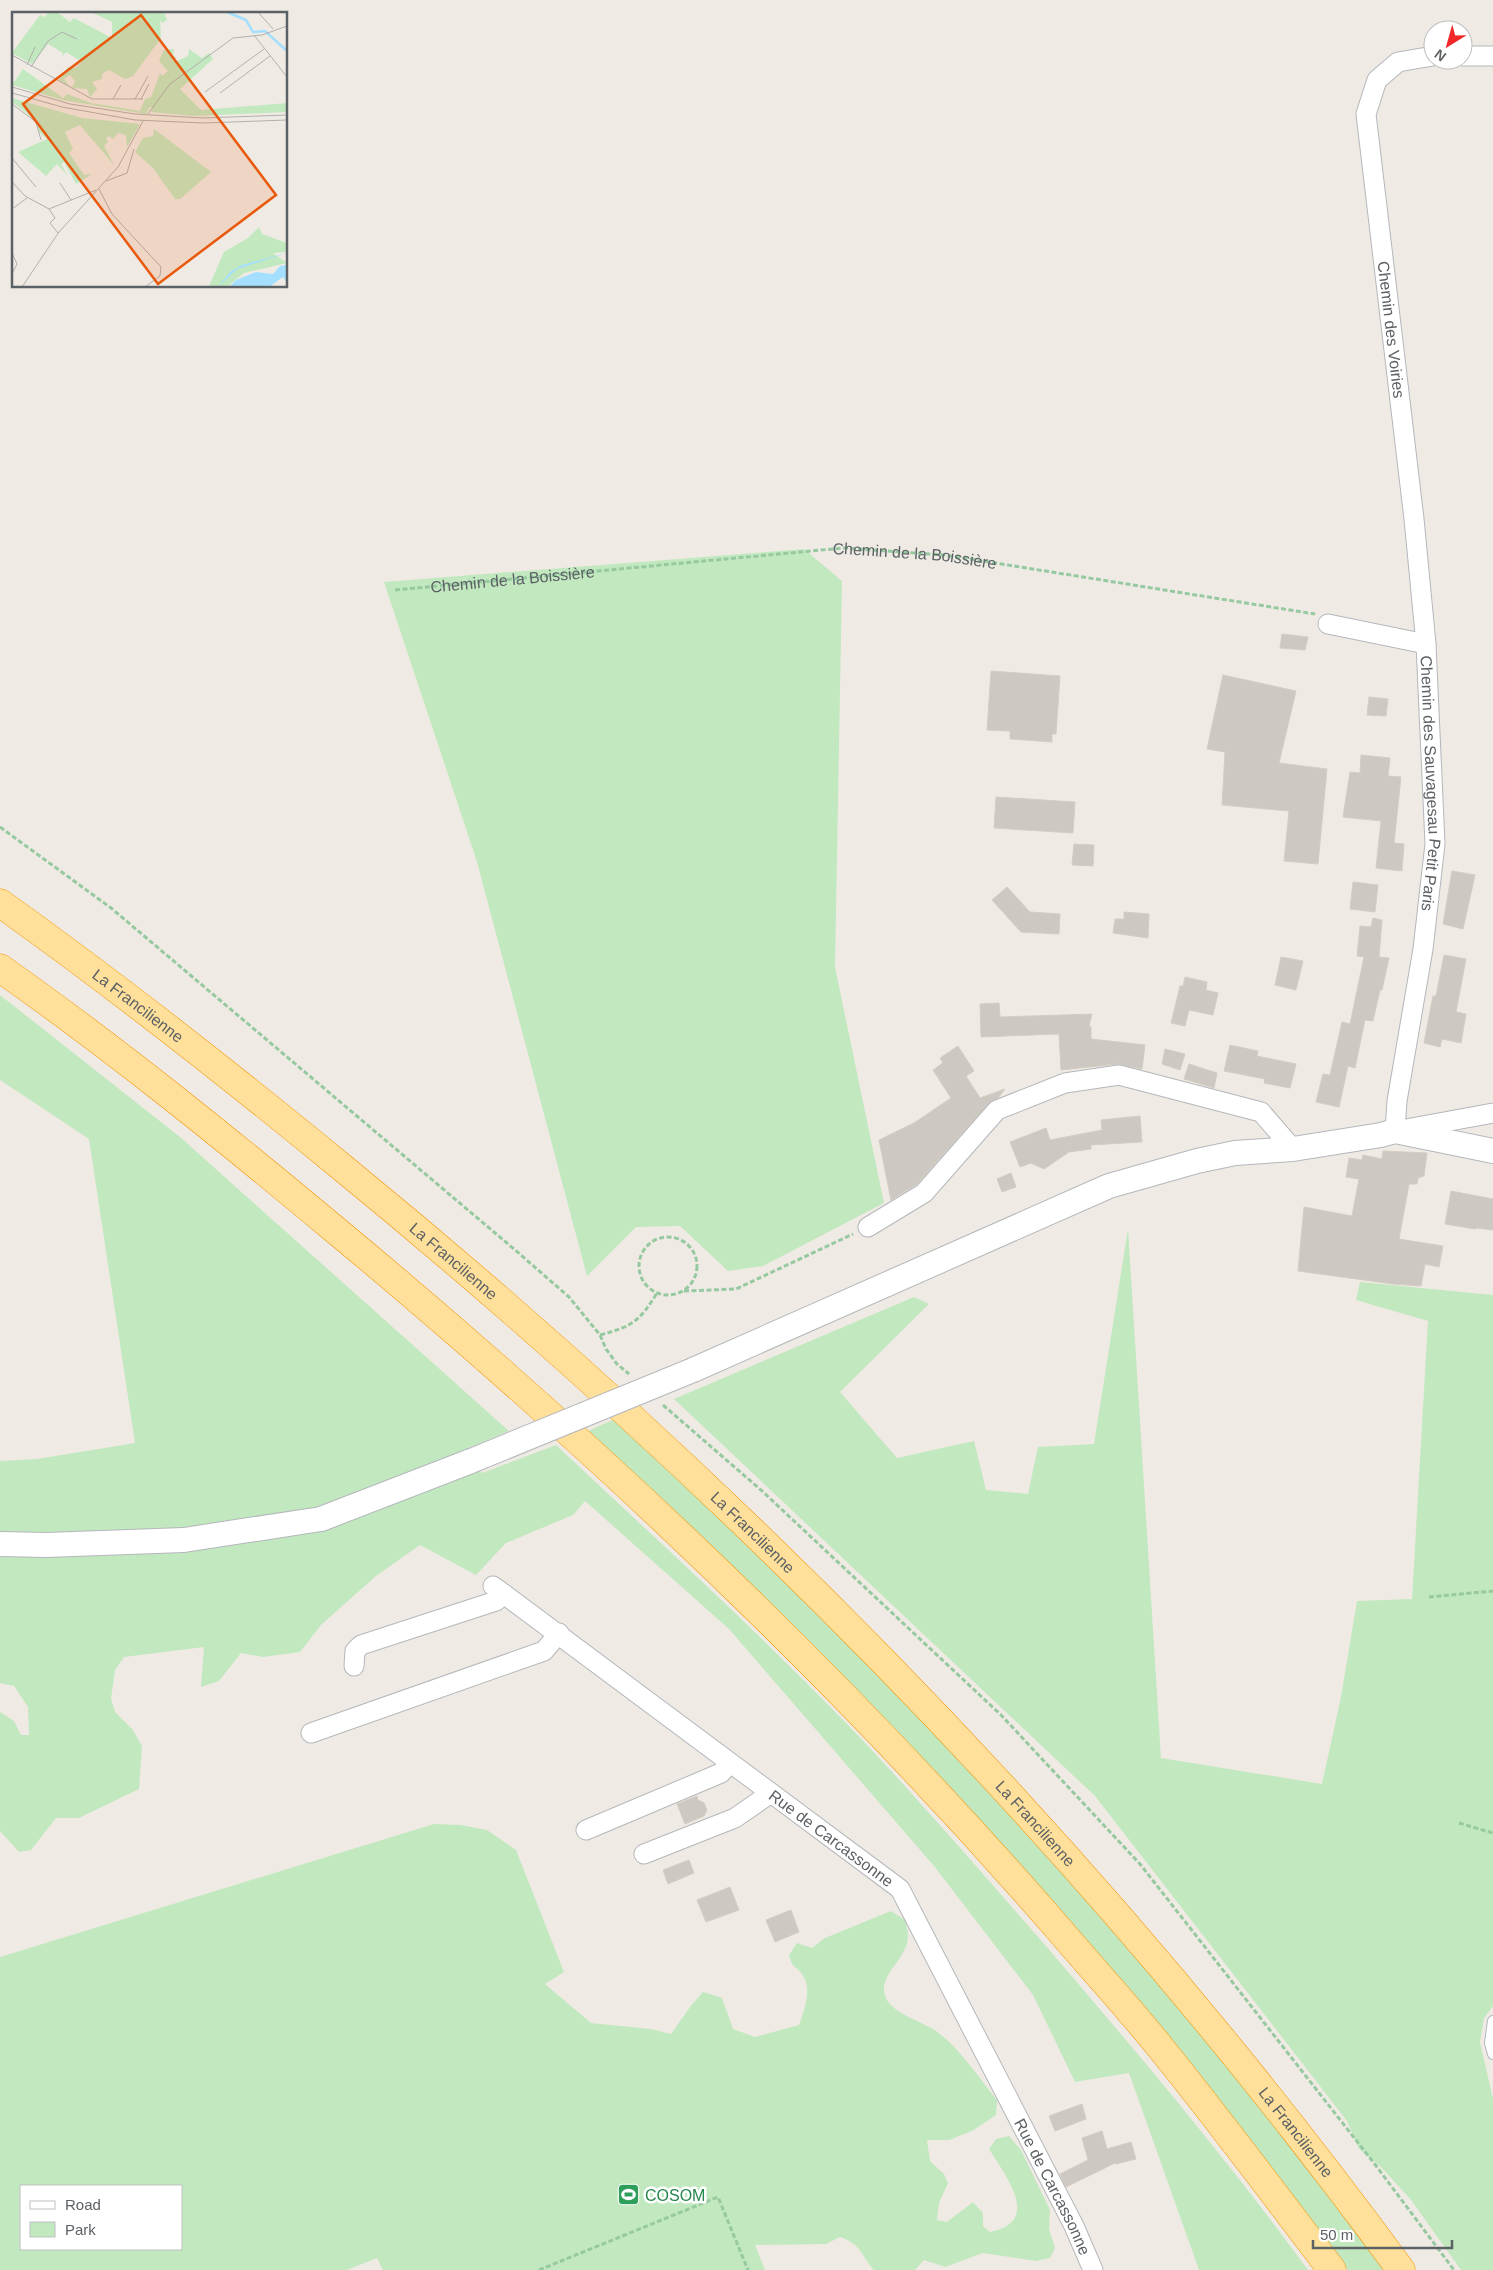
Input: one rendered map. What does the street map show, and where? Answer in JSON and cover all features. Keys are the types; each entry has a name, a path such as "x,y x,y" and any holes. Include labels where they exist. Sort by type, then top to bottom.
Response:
{"highway":[{"name":"La Francilienne","path":"0,903 157,1020 413,1225 550,1343 685,1466 808,1584 927,1706 1047,1834 1197,2007 1300,2134 1401,2270"},
{"path":"0,968 119,1057 234,1147 383,1269 522,1389 652,1508 772,1624 889,1741 1013,1876 1160,2046 1332,2270"}],"street":[{"path":"1473,56 1493,56"},
{"name":"Chemin des Voiries","path":"1423,58 1398,62 1377,80 1366,114 1414,519 1426,644"},
{"path":"1328,624 1426,644"},
{"name":"Chemin des Sauvagesau Petit Paris","path":"1395,1130 1397,1101 1424,949 1435,844 1426,644"},
{"path":"868,1227 924,1193 997,1110 1065,1083 1119,1075 1261,1112 1293,1148"},
{"path":"0,1544 46,1545 184,1540 321,1518 471,1461 693,1370 1109,1186 1197,1161 1235,1153 1293,1148 1381,1135 1395,1130 1493,1113"},
{"path":"1395,1130 1493,1151"},
{"name":"Rue de Carcassonne","path":"354,1666 355,1650 360,1645 496,1601 498,1590 900,1889 1074,2226 1093,2270"},
{"path":"311,1733 544,1651 558,1633"},
{"path":"586,1830 721,1773 730,1762"},
{"path":"644,1854 735,1818 771,1793"}],"lane":[{"path":"1493,2021 1490,2043 1493,2054"}],"path":[{"name":"Chemin de la Boissière","path":"395,590 843,548 945,555 1036,568 1324,615 1328,624"},
{"path":"684,1291 696,1276 698,1266 696,1256 691,1247 683,1241 664,1237 647,1246 639,1263 643,1281 657,1293 666,1295 684,1291 736,1289 868,1227"},
{"path":"600,1335 624,1329 643,1316 657,1293"},
{"path":"1429,1597 1493,1591"},
{"path":"1459,1823 1493,1833"},
{"path":"539,2270 718,2197 748,2270"}],"green space":[{"path":"804,549 842,581 835,967 884,1203 763,1266 728,1271 680,1226 636,1227 587,1276 477,862 384,582"},
{"path":"0,995 180,1137 509,1431 461,1451 482,1473 556,1445 776,1653 897,1777 1039,1938 1177,2101 1308,2270 1199,2270 1129,2073 1075,2082 1033,1995 934,1866 729,1629 585,1501 573,1515 506,1543 476,1575 420,1545 376,1576 321,1625 300,1652 263,1657 241,1653 219,1681 201,1687 204,1647 124,1657 115,1670 111,1699 115,1712 133,1730 142,1746 139,1789 79,1818 56,1818 31,1850 19,1852 0,1831 0,1712 14,1721 21,1735 29,1735 28,1707 14,1686 0,1683 0,1461 37,1459 135,1443 89,1139 0,1080"},
{"path":"1128,1229 1161,1758 1322,1784 1341,1697 1357,1601 1412,1599 1428,1321 1356,1300 1360,1282 1493,1295 1493,2006 1484,2018 1480,2042 1493,2099 1493,2270 1461,2270 1411,2200 1380,2166 1359,2149 1347,2121 1095,1796 674,1399 914,1297 929,1304 840,1392 897,1458 974,1441 986,1490 1028,1494 1038,1447 1094,1444"},
{"path":"619,1417 894,1684 1180,2004 1386,2270 1348,2270 1304,2212 586,1432"},
{"path":"434,1824 461,1825 487,1830 516,1850 564,1972 545,1984 591,2023 651,2029 671,2034 703,1992 722,1998 733,2029 755,2037 799,2025 805,2006 807,1986 802,1974 790,1960 789,1955 797,1943 812,1948 825,1938 891,1911 905,1920 908,1935 907,1942 905,1949 886,1980 884,1987 885,1995 894,2008 933,2029 951,2043 997,2100 996,2115 972,2131 949,2140 927,2140 930,2161 944,2174 948,2183 939,2203 937,2220 947,2222 973,2202 983,2213 983,2226 990,2232 1006,2227 1014,2218 1017,2208 1015,2196 989,2149 996,2139 1009,2136 1021,2150 1050,2210 1049,2229 1055,2248 1050,2258 1036,2261 983,2253 945,2267 924,2260 915,2270 874,2270 853,2243 840,2237 826,2244 755,2245 765,2270 383,2270 377,2258 347,2270 0,2270 0,1957"}],"building":[{"path":"1282,634 1308,637 1305,650 1280,648"},
{"path":"991,671 1060,676 1056,734 1052,734 1052,742 1010,739 1010,731 987,730"},
{"path":"1223,675 1296,691 1279,763 1327,769 1318,864 1284,861 1289,811 1222,805 1225,752 1207,749"},
{"path":"1369,697 1388,699 1386,716 1367,715"},
{"path":"1361,755 1390,758 1388,776 1401,777 1394,843 1404,844 1402,871 1376,868 1381,821 1343,817 1350,772 1360,773"},
{"path":"996,797 1075,802 1073,833 994,828"},
{"path":"1074,844 1094,845 1093,866 1072,865"},
{"path":"1452,871 1475,875 1463,929 1443,924"},
{"path":"1353,882 1378,885 1375,912 1350,909"},
{"path":"1007,887 1030,912 1060,914 1059,934 1021,932 992,900"},
{"path":"1124,912 1149,914 1148,938 1113,933 1115,919 1124,919"},
{"path":"1373,918 1382,920 1379,957 1389,958 1373,1021 1365,1020 1355,1068 1348,1066 1339,1107 1316,1102 1323,1074 1330,1075 1342,1022 1350,1024 1364,957 1357,956 1360,926 1371,927"},
{"path":"1444,955 1466,959 1456,1012 1466,1014 1461,1043 1442,1039 1440,1047 1424,1043 1433,996 1436,996"},
{"path":"1281,957 1303,961 1296,990 1275,985"},
{"path":"1185,977 1207,982 1206,990 1218,993 1213,1015 1189,1010 1185,1026 1171,1023 1180,986 1183,986"},
{"path":"999,1003 1000,1017 1092,1014 1089,1026 1091,1027 1091,1039 1145,1045 1142,1069 1118,1064 1061,1070 1059,1034 981,1037 980,1004"},
{"path":"1230,1045 1258,1051 1257,1056 1296,1064 1290,1088 1264,1083 1265,1079 1224,1071"},
{"path":"958,1046 974,1071 966,1076 980,1098 1005,1089 998,1098 989,1103 917,1184 891,1200 879,1140 914,1123 951,1098 933,1070 943,1063 940,1058"},
{"path":"1165,1049 1185,1054 1180,1070 1162,1064"},
{"path":"1189,1064 1217,1073 1214,1088 1184,1079"},
{"path":"1140,1116 1142,1142 1091,1145 1091,1149 1069,1152 1044,1169 1031,1163 1020,1167 1010,1142 1046,1128 1050,1140 1102,1130 1101,1120"},
{"path":"1383,1151 1427,1153 1424,1176 1418,1178 1417,1184 1409,1184 1399,1239 1443,1246 1439,1267 1425,1264 1421,1286 1298,1271 1304,1207 1352,1216 1359,1179 1346,1177 1349,1158 1362,1160 1363,1155 1382,1159"},
{"path":"1011,1173 1016,1187 1002,1192 997,1179"},
{"path":"1451,1191 1493,1199 1493,1230 1445,1224"},
{"path":"697,1796 698,1800 704,1803 707,1810 704,1816 685,1824 677,1804"},
{"path":"689,1860 694,1873 668,1884 663,1870"},
{"path":"730,1887 739,1910 706,1922 697,1900"},
{"path":"791,1910 799,1932 775,1942 766,1920"},
{"path":"1082,2104 1086,2119 1055,2131 1049,2116"},
{"path":"1102,2131 1107,2149 1131,2142 1136,2159 1115,2163 1066,2187 1060,2174 1088,2160 1082,2138"}],"place":[{"name":"COSOM","path":"629,2195"}]}
